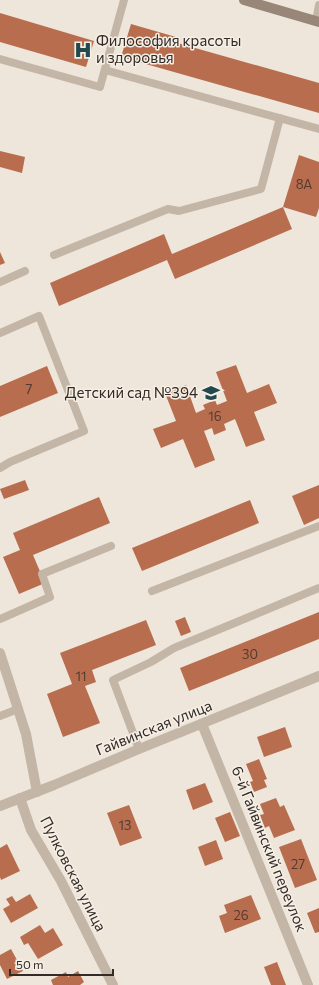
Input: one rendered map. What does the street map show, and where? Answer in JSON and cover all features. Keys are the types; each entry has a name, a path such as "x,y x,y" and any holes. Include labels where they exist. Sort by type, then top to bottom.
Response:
{"street":[{"path":"244,0 317,22"},
{"path":"0,653 26,734 37,792"},
{"name":"Гайвинская улица","path":"0,806 319,676"},
{"name":"6-й Гайвинский переулок","path":"202,724 308,985"},
{"name":"Пулковская улица","path":"20,798 31,830 61,881 113,985"}],"lane":[{"path":"0,59 100,87 124,0"},
{"path":"317,22 319,5"},
{"path":"105,70 319,128"},
{"path":"54,255 168,209 180,211 261,189 280,118"},
{"path":"0,282 25,271"},
{"path":"0,333 39,316 84,431 10,462 0,468"},
{"path":"152,591 319,526"},
{"path":"0,619 50,597 42,574 111,546"},
{"path":"139,749 113,680 151,662 174,648 319,588"},
{"path":"0,716 18,709"}],"building":[{"path":"0,13 94,41 86,67 0,42"},
{"path":"131,24 176,37 174,42 319,83 319,113 121,57"},
{"path":"0,151 25,157 22,173 0,167"},
{"path":"299,155 319,162 319,208 316,217 283,207"},
{"path":"283,207 292,229 175,279 167,260 59,306 50,283 164,234 172,254"},
{"path":"0,252 5,263 0,265"},
{"path":"236,365 247,393 269,384 277,403 254,412 265,440 246,447 235,419 224,424 226,430 214,435 212,428 204,431 215,460 195,468 183,439 161,448 153,429 176,421 165,393 186,385 196,413 205,409 203,405 215,400 217,405 227,401 216,372"},
{"path":"47,366 58,393 0,417 0,386"},
{"path":"25,480 29,490 4,499 0,489"},
{"path":"319,485 319,518 304,525 292,496"},
{"path":"99,497 110,523 33,555 45,583 19,594 3,557 20,550 13,533"},
{"path":"250,500 259,523 142,571 132,548"},
{"path":"319,612 319,639 189,691 180,668"},
{"path":"185,617 191,632 181,636 175,621"},
{"path":"146,620 156,645 92,670 96,682 85,686 100,723 63,737 47,694 72,684 60,653"},
{"path":"285,727 292,747 264,757 257,737"},
{"path":"259,759 267,779 264,780 267,787 254,792 250,782 253,781 246,764"},
{"path":"205,783 213,802 193,810 186,790"},
{"path":"276,798 280,807 284,805 295,830 274,838 269,826 265,828 260,815 264,814 260,804"},
{"path":"129,805 142,838 120,846 107,813"},
{"path":"230,812 240,836 225,842 215,818"},
{"path":"301,839 317,880 295,888 279,847"},
{"path":"216,840 223,859 205,866 198,847"},
{"path":"7,844 20,871 1,880 0,848"},
{"path":"30,894 38,908 11,923 3,909 10,905 6,899 12,896 16,902"},
{"path":"251,895 261,919 225,933 219,916 227,913 224,905"},
{"path":"319,908 319,932 315,933 307,913"},
{"path":"40,925 45,933 53,928 63,945 38,959 28,943 24,945 20,937"},
{"path":"11,949 23,971 7,979 0,965 0,955"},
{"path":"277,962 286,985 271,985 264,967"},
{"path":"78,971 84,982 80,985 53,985 51,980 66,972 68,977"}],"place":[{"name":"Философия красоты и здоровья","path":"83,50"},
{"name":"Детский сад №394","path":"211,393"}]}
